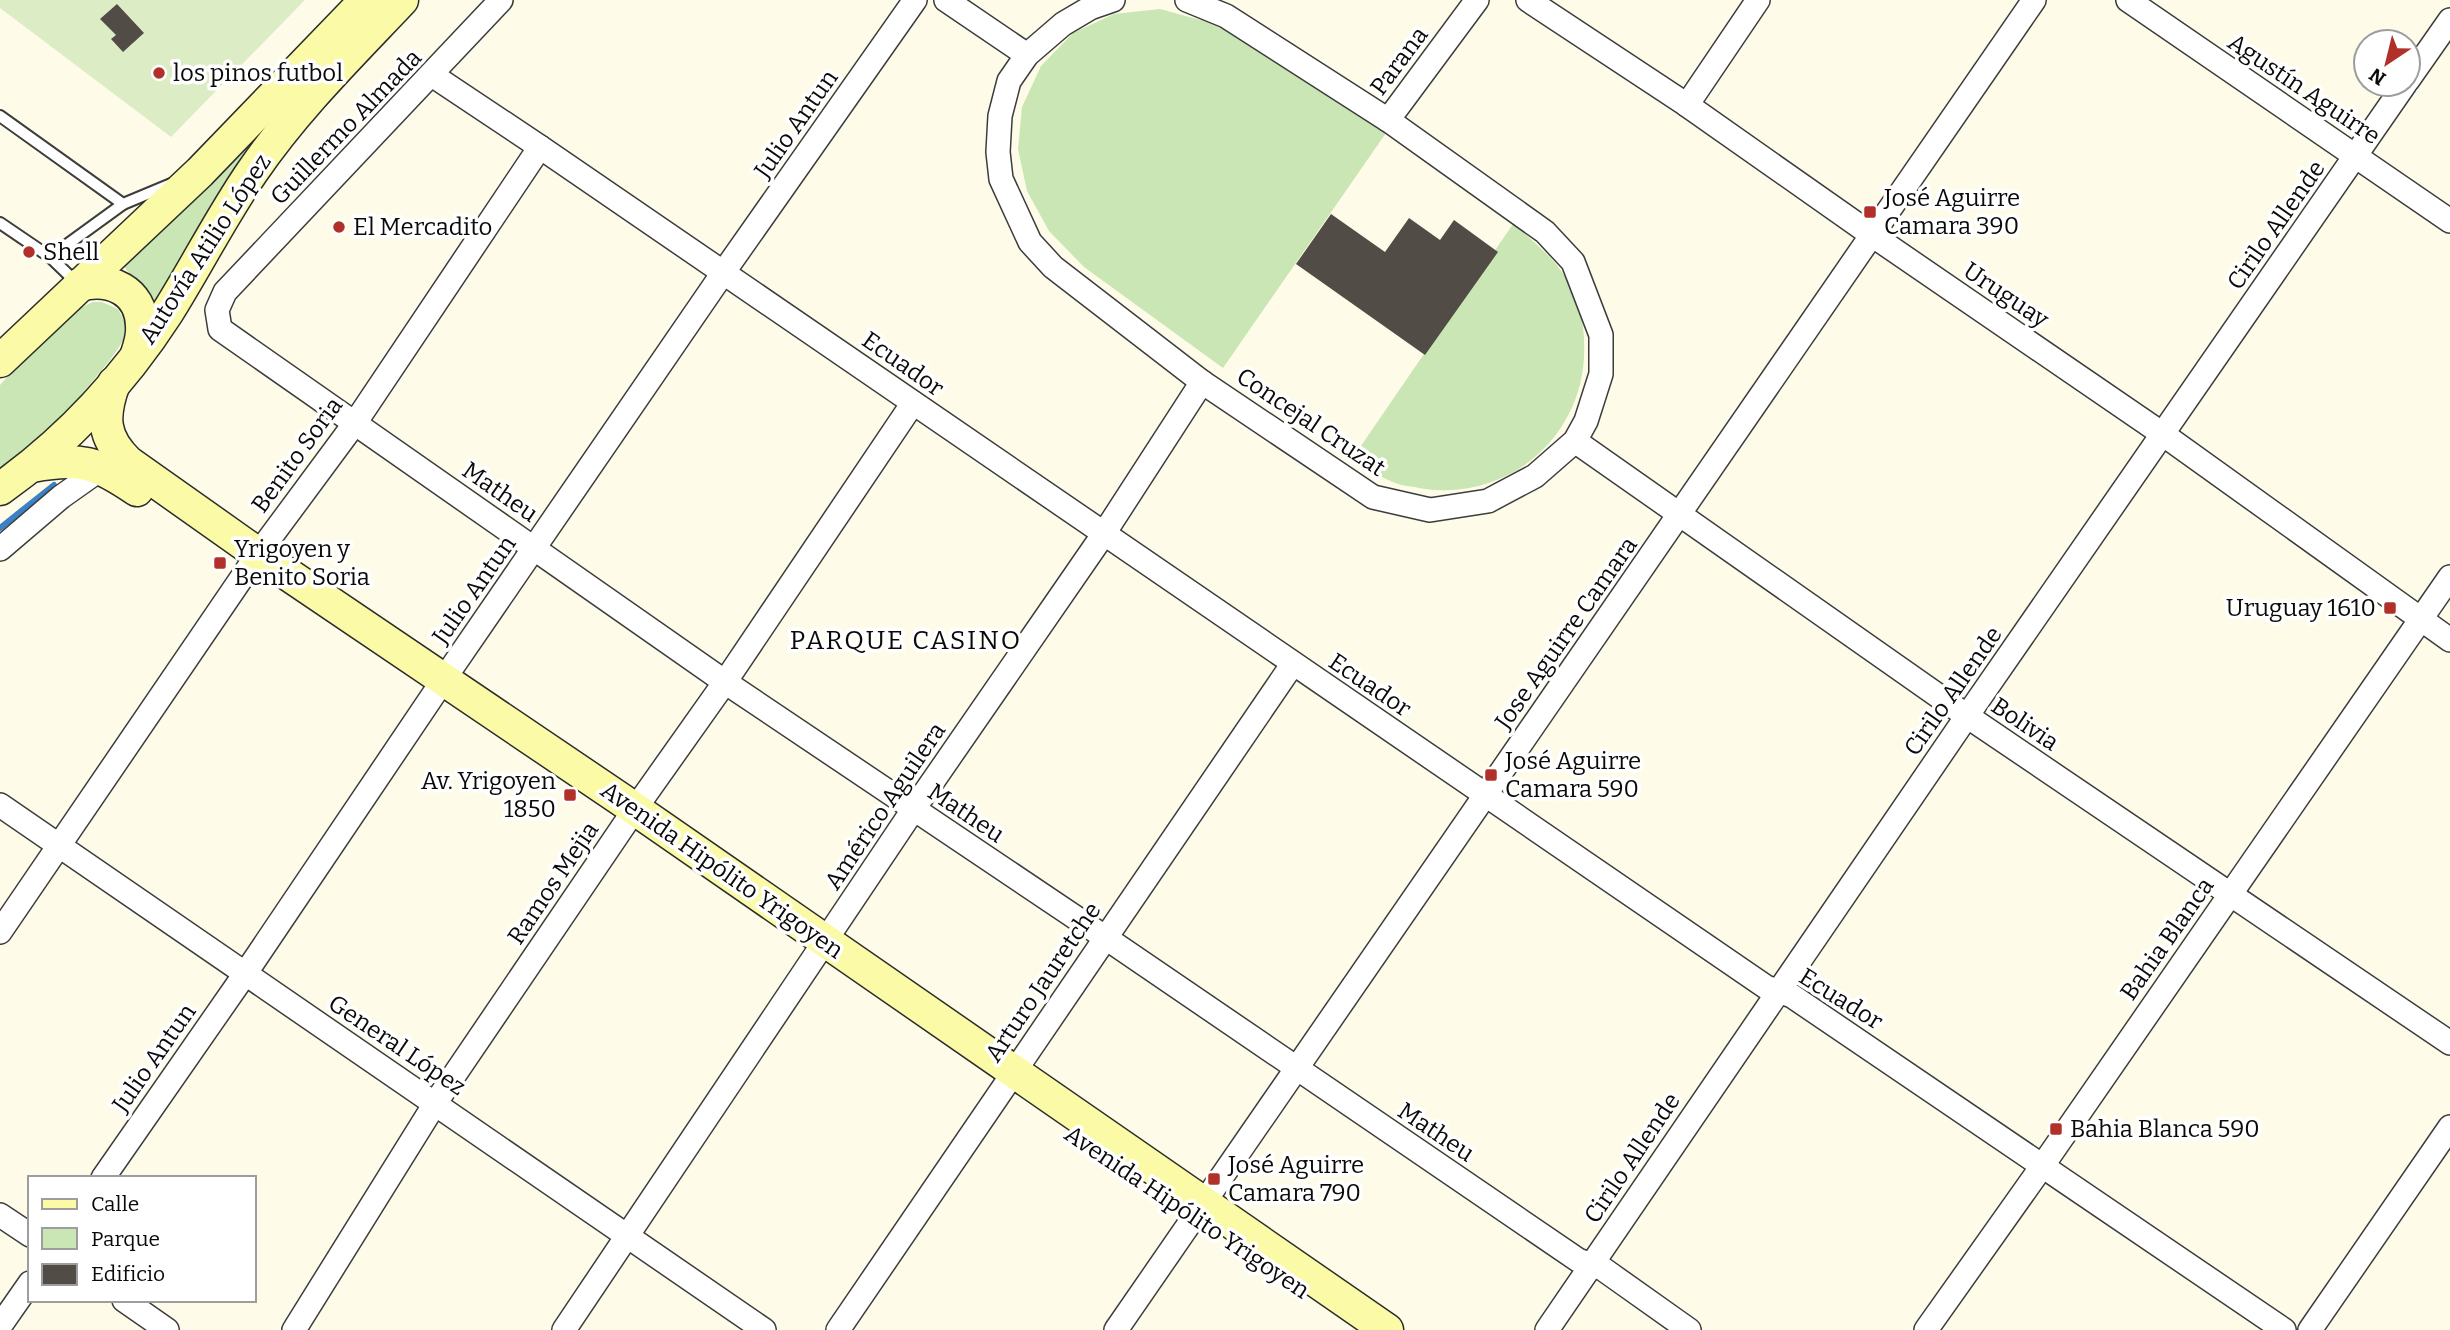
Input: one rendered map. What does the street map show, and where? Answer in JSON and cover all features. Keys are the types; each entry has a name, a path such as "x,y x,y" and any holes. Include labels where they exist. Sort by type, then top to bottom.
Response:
{"main road":[{"name":"Autovía Atilio López","path":"4,350 79,285 200,172 366,0"},
{"name":"Autovía Atilio López","path":"1,488 32,466 76,425 114,383 167,313 237,194 276,137 402,0"},
{"path":"79,285 92,282 115,284 135,303 142,325 137,354"},
{"name":"Avenida Hipólito Yrigoyen","path":"114,383 106,404 106,422 108,437 115,450 253,561"},
{"name":"Avenida Hipólito Yrigoyen","path":"32,466 80,461 102,468 253,561 821,947 1199,1211 1362,1330"},
{"name":"Avenida Hipólito Yrigoyen","path":"1199,1211 1387,1330"}],"street":[{"name":"Guillermo Almada","path":"220,329 217,310 225,292 501,0"},
{"name":"Julio Antun","path":"104,1176 723,273 915,0"},
{"path":"946,0 1027,55"},
{"name":"Concejal Cruzat","path":"1112,0 1090,8 1063,24 1027,55 1009,81 1000,116 998,152 1001,179 1030,242 1053,267 1202,382 1373,497 1430,510 1488,501 1535,476 1575,441 1586,421 1601,374 1601,335 1573,262 1545,232 1388,120 1226,16 1186,0"},
{"name":"Parana","path":"1388,120 1478,0"},
{"name":"Uruguay","path":"1528,0 1687,105 2164,435 2450,640"},
{"path":"1687,105 1758,0"},
{"name":"Jose Aguirre Camara","path":"1116,1330 2034,0"},
{"name":"Agustín Aguirre","path":"2129,0 2450,221"},
{"name":"Cirilo Allende","path":"2422,60 2450,20"},
{"name":"Ecuador","path":"432,75 1766,987 1792,996 2284,1330"},
{"name":"Cirilo Allende","path":"1547,1330 1967,716 2396,98"},
{"name":"Benito Soria","path":"0,932 253,561 355,423 540,147"},
{"name":"Matheu","path":"220,329 913,810 1106,938 1578,1260 1603,1269 1689,1330"},
{"name":"Américo Aguilera","path":"565,1330 913,810 1103,535 1202,382"},
{"name":"Ramos Mejia","path":"294,1330 436,1102 726,682 913,403"},
{"name":"Bolivia","path":"1575,441 1967,716 2450,1043"},
{"path":"0,549 61,497 102,468"},
{"name":"Bahia Blanca","path":"1926,1330 2450,577"},
{"name":"Arturo Jauretche","path":"838,1330 1293,665"},
{"name":"General López","path":"0,805 436,1102 764,1330"},
{"path":"2310,1330 2450,1127"},
{"path":"0,1215 28,1234"},
{"path":"0,1326 28,1286"},
{"path":"127,1302 167,1330"}],"lane":[{"path":"0,116 123,204"},
{"path":"50,257 123,204 200,172"},
{"path":"0,223 50,257 79,285"}],"green space":[{"name":"los pinos futbol","path":"0,0 305,0 171,137 0,8"},
{"path":"1160,9 1204,21 1239,36 1386,133 1223,368 1084,267 1049,231 1027,191 1018,149 1022,107 1041,66 1073,33 1114,14"},
{"path":"278,112 151,313 141,290 121,262"},
{"path":"1513,224 1539,246 1561,271 1573,290 1581,315 1584,358 1579,388 1568,416 1552,440 1531,460 1507,476 1480,486 1450,490 1399,484 1352,459"},
{"path":"93,302 102,302 118,309 126,324 123,341 66,413 0,475 0,385 58,326"}],"building":[{"path":"117,4 144,33 123,52 111,39 116,35 100,19"},
{"path":"1331,214 1385,252 1409,218 1440,240 1454,220 1498,252 1425,355 1296,264"}],"waterway":[{"path":"0,528 54,485"}],"place":[{"name":"los pinos futbol","path":"159,73"},
{"name":"José Aguirre Camara 390","path":"1870,212"},
{"name":"El Mercadito","path":"339,227"},
{"name":"Shell","path":"29,252"},
{"name":"Yrigoyen y Benito Soria","path":"220,563"},
{"name":"Uruguay 1610","path":"2390,608"},
{"name":"José Aguirre Camara 590","path":"1491,775"},
{"name":"Av. Yrigoyen 1850","path":"570,795"},
{"name":"Bahia Blanca 590","path":"2056,1129"},
{"name":"José Aguirre Camara 790","path":"1214,1179"}],"district":[{"name":"PARQUE CASINO","path":"906,640"}]}
